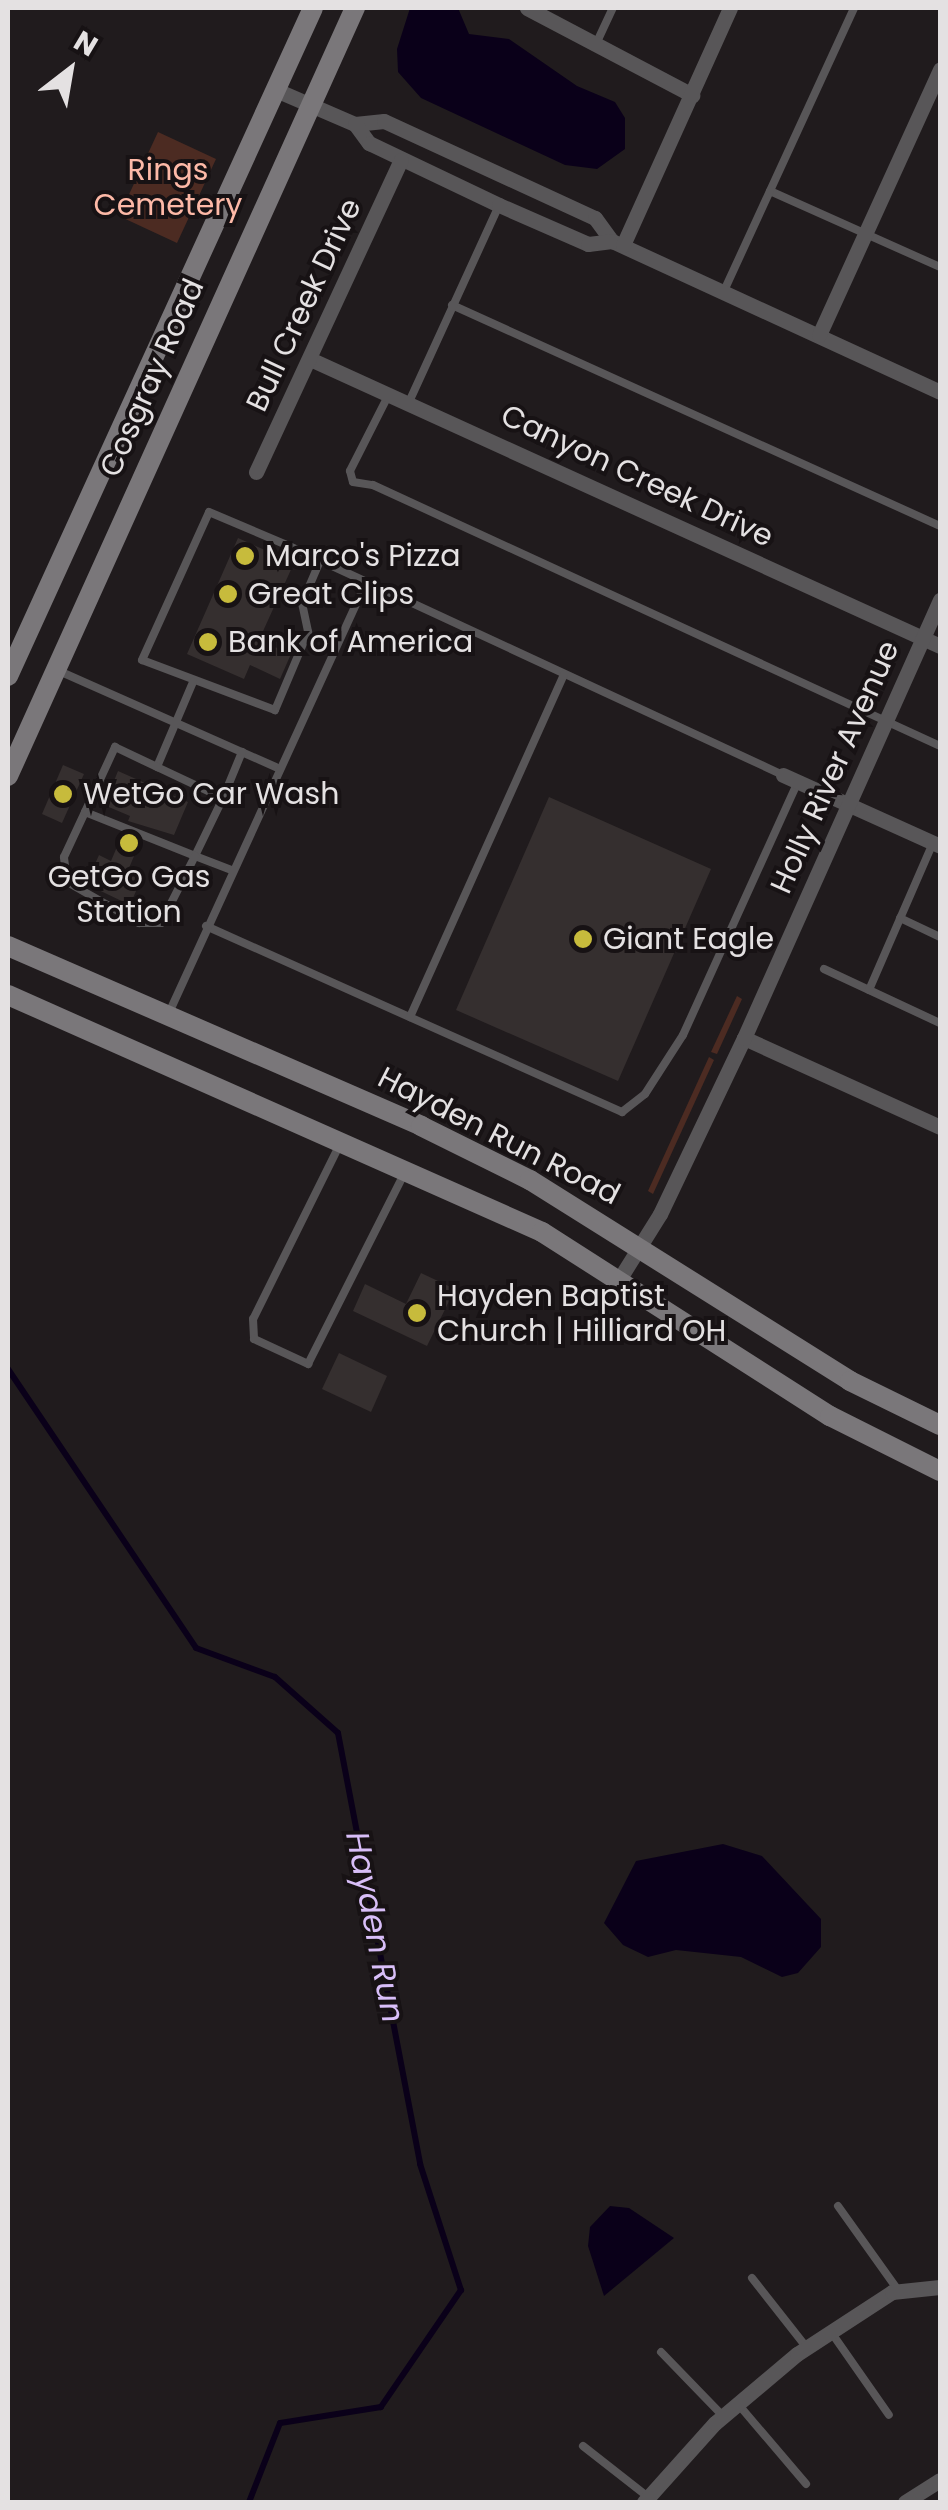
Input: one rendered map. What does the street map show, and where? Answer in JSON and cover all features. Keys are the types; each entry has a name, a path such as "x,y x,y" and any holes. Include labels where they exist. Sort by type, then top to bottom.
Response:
{"main road":[{"name":"Cosgray Road","path":"8,676 313,8"},
{"name":"Cosgray Road","path":"8,776 354,8"},
{"name":"Hayden Run Road","path":"8,946 422,1126 641,1244 850,1380 940,1426"},
{"path":"8,995 407,1168 620,1278 830,1416 940,1472"}],"street":[{"path":"527,8 692,94"},
{"path":"617,243 692,94 730,8"},
{"path":"819,335 940,68"},
{"path":"276,90 354,124 369,143 499,205 588,244 617,243"},
{"path":"354,124 384,121 595,218 617,243 940,392"},
{"name":"Bull Creek Drive","path":"256,472 401,160"},
{"name":"Canyon Creek Drive","path":"310,358 940,646"},
{"name":"Holly River Avenue","path":"620,1278 641,1244 744,1038 940,600"},
{"path":"790,779 937,844"},
{"path":"744,1038 940,1127"},
{"path":"646,2500 724,2416 806,2348 898,2290 940,2287"},
{"path":"905,2502 940,2480"}],"lane":[{"path":"595,46 612,8"},
{"path":"723,293 854,8"},
{"path":"770,191 940,267"},
{"path":"409,402 499,205"},
{"path":"452,305 940,526"},
{"path":"390,392 350,471 353,482 373,485 888,718 940,746"},
{"path":"206,926 622,1112 645,1094 683,1036 790,779 320,561 209,512 142,660 275,710 308,632 302,602 320,561"},
{"path":"168,1016 276,767 366,583"},
{"path":"55,669 276,767"},
{"path":"410,1017 564,674"},
{"path":"157,767 193,682"},
{"path":"223,798 115,747 64,857 67,882 139,923 161,922 170,913 223,798 242,752"},
{"path":"84,812 231,870"},
{"path":"869,990 937,844"},
{"path":"900,918 940,936"},
{"path":"824,969 940,1023"},
{"path":"342,1140 253,1319 254,1339 308,1364 407,1168"},
{"path":"838,2206 898,2290"},
{"path":"752,2278 806,2348"},
{"path":"831,2332 889,2415"},
{"path":"661,2352 724,2416"},
{"path":"738,2404 806,2484"},
{"path":"583,2446 646,2500"}],"green space":[{"name":"Rings Cemetery","path":"158,132 216,159 177,243 119,216"},
{"path":"737,996 742,999 717,1054 711,1052"},
{"path":"709,1057 714,1060 653,1194 648,1191"}],"shaded area":[{"path":"410,8 458,8 469,34 509,39 577,86 615,102 625,118 625,149 597,169 565,165 421,98 398,72 397,49"},
{"path":"723,1844 762,1856 821,1919 821,1947 798,1973 782,1977 741,1957 676,1950 648,1957 623,1945 604,1923 636,1861"},
{"path":"610,2206 629,2208 674,2238 604,2296 588,2246 590,2227"}],"building":[{"path":"238,538 294,563 259,640 291,654 280,679 250,665 244,679 187,654"},
{"name":"WetGo Car Wash","path":"63,765 84,774 62,823 42,814"},
{"path":"118,771 188,802 174,835 128,821 130,816 104,805"},
{"name":"Giant Eagle","path":"549,797 711,869 618,1081 456,1010"},
{"path":"122,835 140,842 129,868 143,875 130,905 86,884 99,855 111,861"},
{"path":"421,1273 455,1289 427,1346 353,1311 365,1284 406,1304"},
{"path":"339,1353 387,1376 371,1412 322,1389"}],"waterway":[{"name":"Hayden Run","path":"8,1369 196,1648 275,1677 338,1733 420,2164 461,2290 381,2407 280,2423 249,2502"}],"place":[{"name":"Marco's Pizza","path":"245,556"},
{"name":"Great Clips","path":"228,594"},
{"name":"Bank of America","path":"208,642"},
{"name":"WetGo Car Wash","path":"63,794"},
{"name":"GetGo Gas Station","path":"129,843"},
{"name":"Giant Eagle","path":"583,939"},
{"name":"Hayden Baptist Church | Hilliard OH","path":"417,1313"}]}
